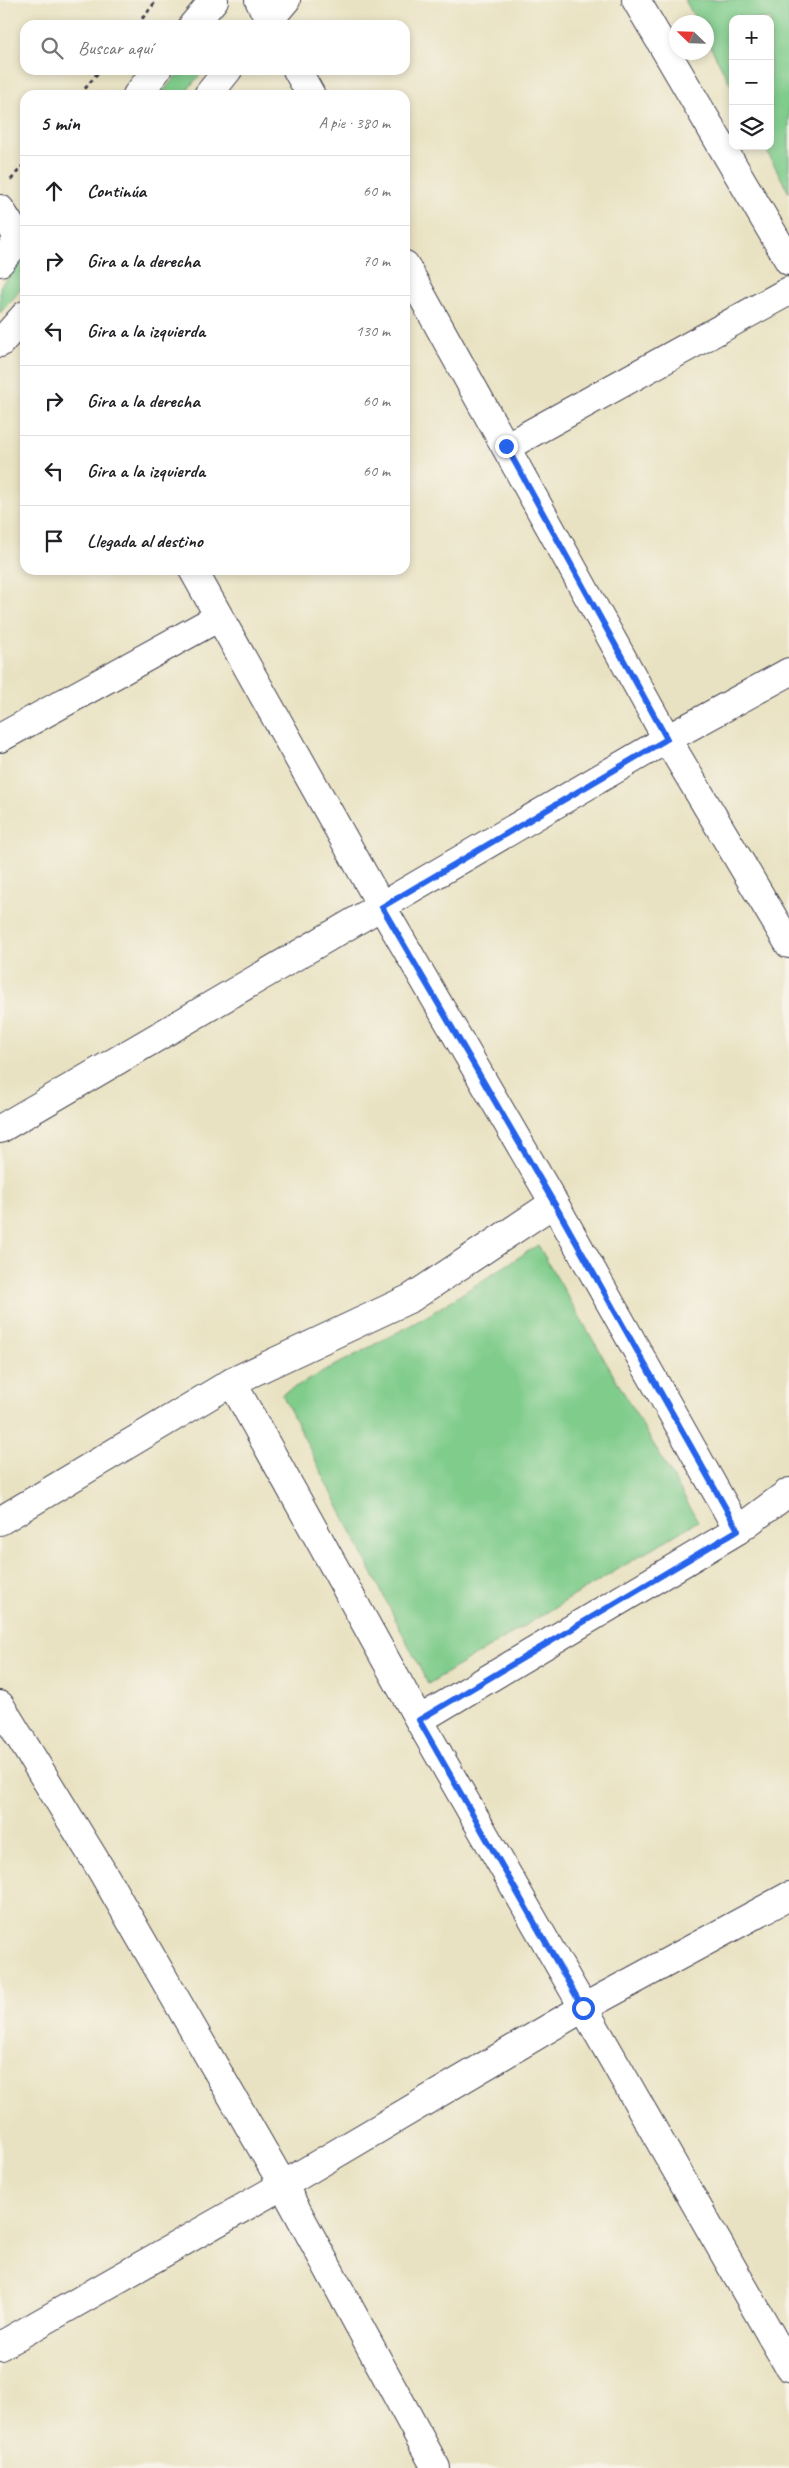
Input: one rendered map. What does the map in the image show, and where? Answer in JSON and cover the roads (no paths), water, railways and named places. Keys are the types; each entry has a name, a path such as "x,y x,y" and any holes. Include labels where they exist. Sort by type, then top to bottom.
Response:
{"street":[{"path":"198,20 214,0"},
{"path":"636,0 789,261"},
{"path":"141,90 153,75"},
{"path":"212,90 224,75"},
{"path":"300,75 307,90"},
{"path":"0,209 20,234"},
{"path":"0,262 20,238"},
{"path":"410,274 667,739 789,944"},
{"path":"506,446 789,291"},
{"path":"0,343 20,321"},
{"path":"196,575 382,907 554,1203 738,1530"},
{"path":"0,738 219,617"},
{"path":"0,1129 667,739 789,672"},
{"path":"0,1521 232,1382 411,1298 554,1203"},
{"path":"232,1382 419,1720 789,2367"},
{"path":"419,1720 738,1530 789,1492"},
{"path":"0,1705 103,1873 284,2185 436,2468"},
{"path":"0,2346 284,2185 583,2008 789,1896"}]}
